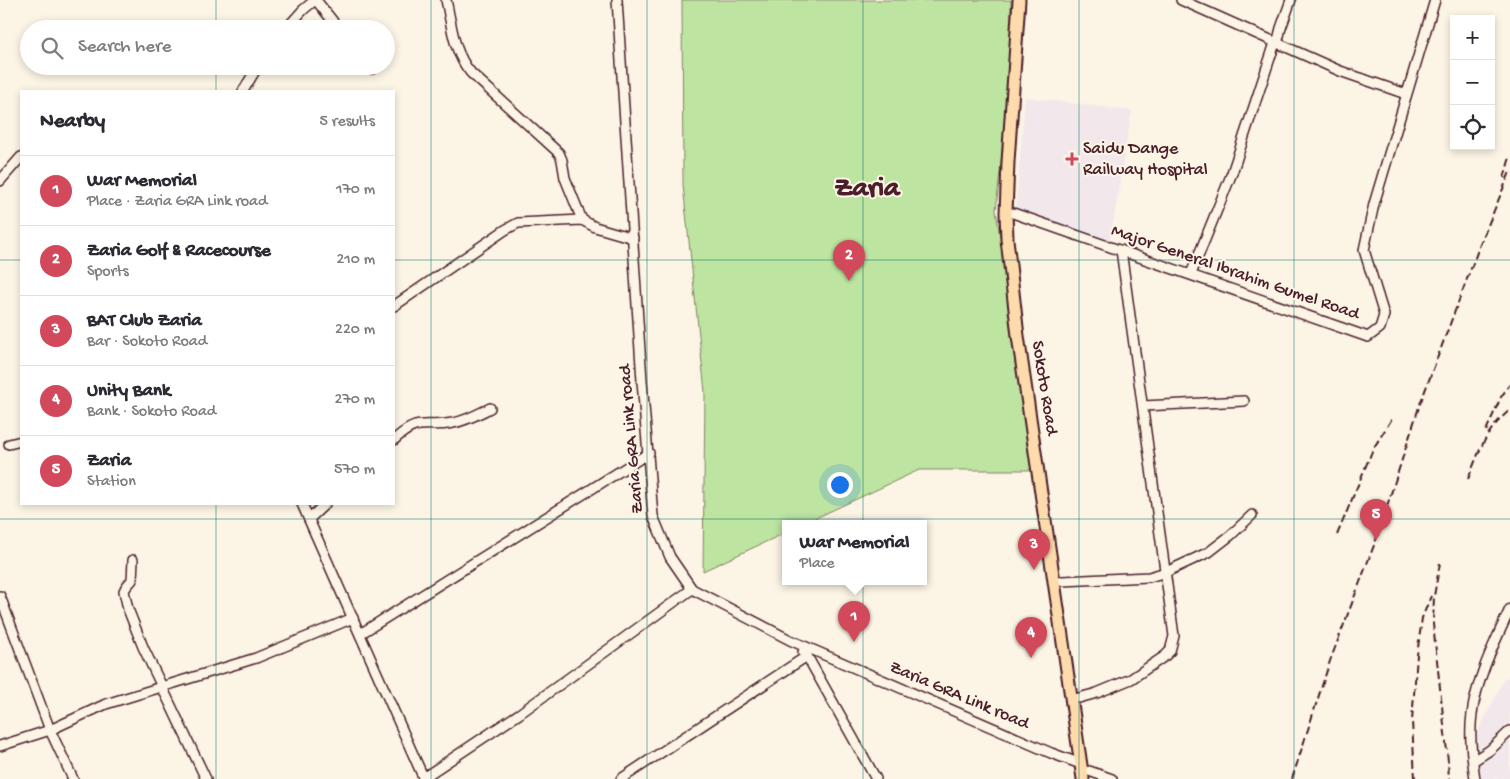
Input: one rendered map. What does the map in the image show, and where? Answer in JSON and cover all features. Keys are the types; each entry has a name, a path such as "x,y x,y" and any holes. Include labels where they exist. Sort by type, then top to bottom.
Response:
{"main road":[{"name":"Sokoto Road","path":"1019,0 1008,162 1007,239 1018,336 1086,773"},
{"name":"Sokoto Road","path":"1026,0 1014,213 1026,335 1078,698 1086,773"}],"street":[{"path":"294,20 302,10 316,0 331,20"},
{"path":"446,0 455,46 462,63 559,153 565,178 582,220"},
{"name":"Zaria GRA Link road","path":"617,0 642,381 653,516 670,557 692,589 790,640 1042,749 1086,773 1112,779"},
{"path":"1181,0 1340,71 1406,94 1435,0"},
{"path":"1191,274 1232,173 1291,0"},
{"path":"1264,38 1281,28"},
{"path":"244,90 253,75"},
{"name":"Major General Ibrahim Gumel Road","path":"1014,213 1368,337 1380,328 1384,315 1364,250 1374,204 1406,94"},
{"path":"0,181 20,157"},
{"path":"395,305 518,223 582,220 594,227 633,238"},
{"path":"1078,698 1097,693 1131,679 1170,651 1174,636 1121,250"},
{"path":"1143,406 1244,401"},
{"path":"395,439 404,430 420,424 445,425 456,423 490,408"},
{"path":"9,444 20,442"},
{"path":"360,634 649,453"},
{"path":"302,505 354,618 423,778 519,714 692,589"},
{"path":"309,519 324,505"},
{"path":"1062,582 1149,577 1166,572 1209,552 1252,515"},
{"path":"133,560 132,580 126,587 125,598 143,647 206,779"},
{"path":"0,596 50,730 73,779"},
{"path":"1475,779 1471,720 1476,694 1510,609"},
{"path":"0,746 50,730 106,704 256,658 354,618"},
{"path":"790,640 807,656 872,777"},
{"path":"622,779 807,656"},
{"path":"1473,761 1490,750 1510,731"}],"shaded area":[{"name":"Saidu Dange Railway Hospital","path":"1025,97 1132,111 1110,241 1022,213 1016,207"},
{"path":"1510,676 1510,779 1476,779 1474,753 1478,731 1504,679"}],"green space":[{"path":"682,0 1011,0 1011,67 996,210 1032,470 919,470 811,520 782,520 782,534 703,571 705,392 683,185"}],"railway":[{"path":"1504,178 1510,157"},
{"path":"1292,779 1330,661 1376,540 1420,404 1479,247 1510,172"},
{"path":"1486,431 1501,397 1510,384"},
{"path":"1468,479 1489,433 1510,410"},
{"path":"1337,535 1373,449 1393,417"},
{"path":"1440,563 1434,596 1433,624 1449,779"},
{"path":"1415,779 1412,721 1417,655 1422,618 1431,596"}],"place":[{"name":"Saidu Dange Railway Hospital","path":"1072,159"},
{"name":"Zaria Golf & Racecourse","path":"849,281"},
{"name":"Zaria","path":"1376,540"},
{"name":"BAT Club Zaria","path":"1034,570"},
{"name":"War Memorial","path":"854,642"},
{"name":"Unity Bank","path":"1031,658"}],"district":[{"name":"Zaria","path":"867,189"}]}
